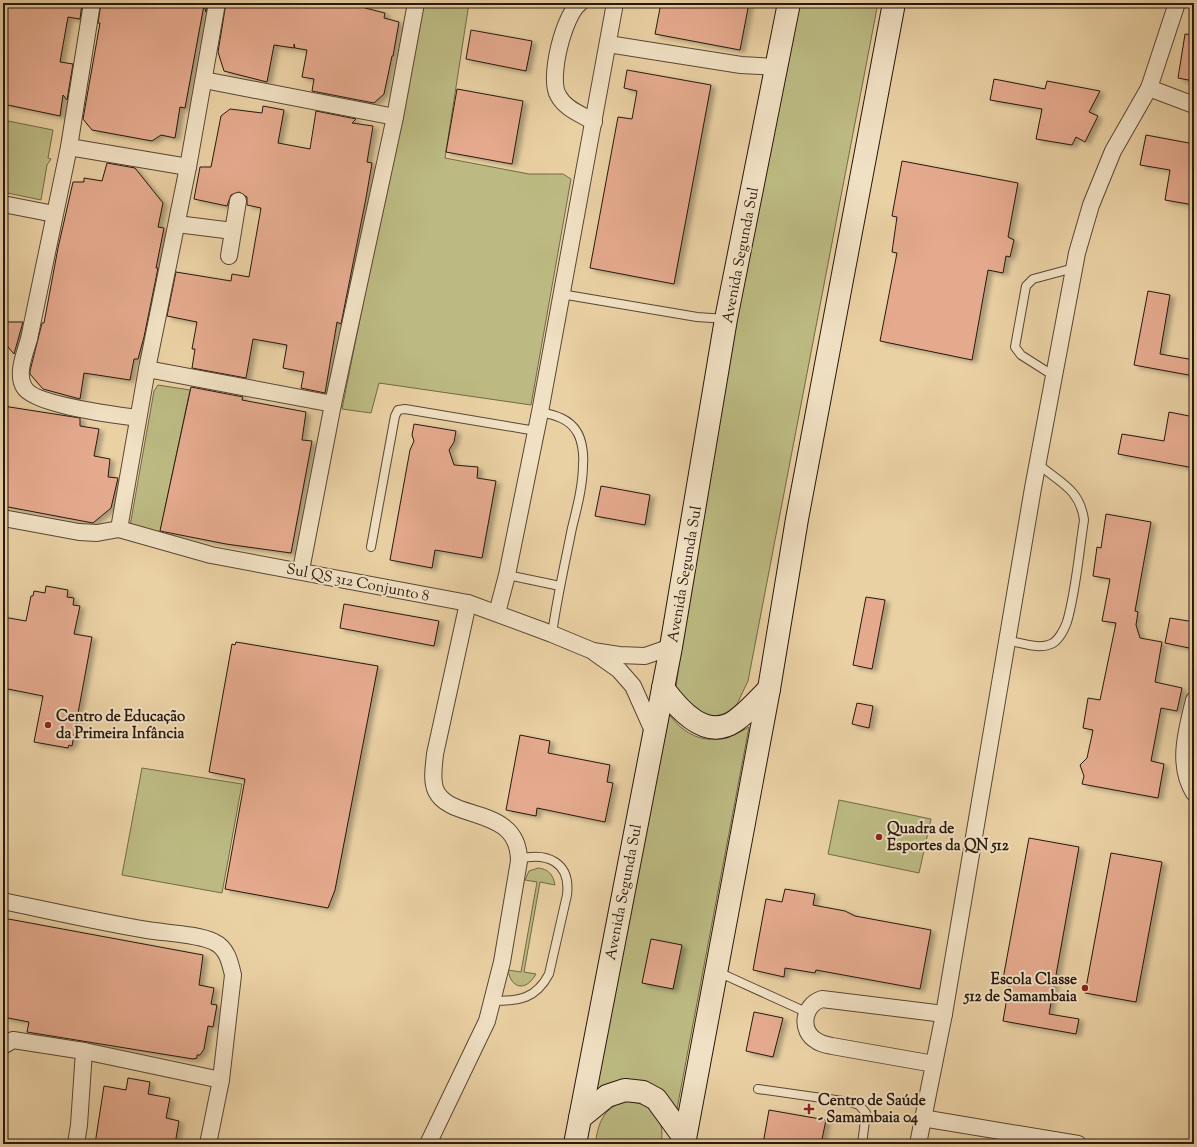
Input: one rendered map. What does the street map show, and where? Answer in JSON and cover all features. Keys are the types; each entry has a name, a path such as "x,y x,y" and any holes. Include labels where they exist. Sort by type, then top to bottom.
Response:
{"main road":[{"name":"Avenida Segunda Sul","path":"575,1144 671,647 726,319 789,3"},
{"path":"684,1141 769,689 797,518 894,3"},
{"path":"663,688 675,705 688,717 705,726 716,727 734,722 769,689"},
{"path":"580,1118 607,1096 626,1090 644,1092 656,1099 684,1141"}],"street":[{"path":"92,3 69,147 29,339 23,358 22,382 24,389 31,395 50,402 138,418"},
{"path":"3,518 79,532 97,533 119,529 138,418 188,167 217,3"},
{"path":"301,570 333,404 395,117 416,3"},
{"path":"580,3 563,30 557,56 554,80 556,93 564,105 594,122"},
{"path":"497,613 507,575 540,412 615,3"},
{"path":"918,1144 944,1014 1038,464 1074,268 1090,205 1114,151 1149,88 1177,3"},
{"path":"608,44 741,65 776,67"},
{"path":"204,80 395,117"},
{"path":"1149,88 1194,105"},
{"path":"69,147 188,167"},
{"path":"229,256 238,201"},
{"path":"3,204 54,214"},
{"path":"177,224 233,231"},
{"path":"148,369 333,404"},
{"name":"Sul QS 312 Conjunto 8","path":"119,529 211,555 301,570 468,603 593,650 620,655 645,656 671,647"},
{"path":"428,1144 481,1034 493,1001 502,962 519,859 514,840 505,828 496,822 451,804 443,799 436,789 433,771 435,754 468,603"},
{"name":"Sul QS 312 Conjunto 8","path":"593,650 619,670 633,686 654,733"},
{"path":"1194,700 1183,760 1187,780 1194,793"},
{"path":"3,901 147,930 207,940 218,944 224,951 229,959 233,975 221,1080 208,1144"},
{"path":"934,1064 860,1052 816,1041 809,1032 805,1020 806,1012 810,1006 822,999 944,1014"},
{"path":"3,1046 14,1040 84,1050 221,1080"},
{"path":"76,1144 79,1125 84,1050"},
{"path":"922,1118 1078,1144"}],"lane":[{"path":"1054,376 1021,355 1015,347 1026,286 1033,279 1074,268"},
{"path":"561,294 697,317 726,319"},
{"path":"371,547 395,416 398,410 405,409 536,431"},
{"path":"540,412 558,416 573,426 578,433 583,464 577,506 560,586 552,634"},
{"path":"1008,641 1041,646 1050,645 1056,640 1066,624 1072,595 1084,520 1082,507 1076,495 1038,464"},
{"path":"507,575 560,586"},
{"path":"493,1001 511,1001 523,998 535,992 544,982 549,974 567,895 568,884 566,872 560,866 541,856 532,856 519,859"},
{"path":"716,971 806,1012"},
{"path":"758,1089 850,1102 859,1105 866,1113 862,1144"}],"shaded area":[{"path":"423,3 469,3 445,158 529,174 563,174 571,179 531,405 379,383 371,413 342,409"},
{"path":"794,3 878,3 748,681 737,704 724,716 701,717 675,695 736,313"},
{"path":"3,120 53,130 48,158 51,159 47,165 41,200 3,192"},
{"path":"158,385 190,390 160,532 130,526 154,391"},
{"path":"667,712 685,730 694,736 704,739 725,737 749,727 677,1109 667,1097 595,1094"},
{"path":"142,768 242,784 222,893 122,875"},
{"name":"Quadra de Esportes da QN 512","path":"839,800 931,819 919,873 828,854"},
{"path":"538,868 550,873 555,885 540,882 524,972 536,974 528,984 519,986 512,981 508,970 521,972 537,882 525,880 529,871"},
{"path":"624,1101 642,1104 654,1113 659,1119 661,1126 661,1144 595,1144 600,1123 606,1113 611,1108"}],"building":[{"path":"3,3 82,3 80,19 68,17 60,62 73,64 67,100 63,95 60,116 3,104"},
{"path":"101,3 207,3 206,12 204,5 185,108 180,107 175,138 161,135 152,141 92,130 83,119 100,23 98,23"},
{"path":"226,3 356,3 365,5 365,8 385,13 384,18 399,22 384,94 374,103 312,91 314,79 302,77 307,50 295,48 294,44 294,48 274,45 267,82 224,71 218,52"},
{"path":"661,3 749,3 740,50 655,34"},
{"path":"471,30 532,41 526,71 466,59"},
{"path":"1185,34 1194,35 1194,81 1178,78"},
{"path":"627,70 711,85 674,284 590,268 618,117 632,119 637,91 624,88"},
{"path":"994,79 1045,89 1047,81 1100,91 1089,112 1098,116 1085,142 1076,137 1072,145 1036,139 1042,109 990,100"},
{"path":"457,89 523,101 512,164 446,152"},
{"path":"263,106 284,110 278,143 310,149 316,111 356,119 352,123 373,126 367,162 372,163 366,198 341,324 337,322 325,393 301,388 304,372 283,368 287,345 253,339 246,378 192,368 195,349 192,349 197,322 167,316 176,272 231,281 232,274 249,277 261,208 247,205 247,197 239,192 231,195 227,206 194,199 200,167 211,167 221,116 230,109 262,113"},
{"path":"1146,135 1194,144 1194,205 1165,200 1170,170 1140,165"},
{"path":"902,161 1018,183 1008,237 1014,240 1010,257 1006,256 1003,273 988,270 972,360 880,341 897,253 892,252 897,217 892,216"},
{"path":"107,163 135,168 163,203 158,227 164,228 156,268 158,268 144,337 138,359 134,359 130,380 84,373 80,399 43,389 30,374 30,371 42,323 44,323 58,248 73,182 84,182 84,178 102,181"},
{"path":"1148,291 1170,295 1160,354 1194,360 1194,376 1134,365"},
{"path":"3,322 23,322 14,354 3,341"},
{"path":"191,387 243,397 242,400 306,412 302,440 312,441 291,553 226,544 160,531"},
{"path":"3,406 80,418 80,426 99,429 94,456 110,459 108,477 118,478 111,508 93,523 3,506"},
{"path":"1169,412 1194,417 1194,468 1118,454 1122,434 1164,441"},
{"path":"414,424 456,431 454,442 449,450 454,465 478,467 477,478 496,481 482,558 435,550 432,568 390,560 410,450 414,441 412,435"},
{"path":"601,486 650,495 645,525 595,516"},
{"path":"1106,514 1151,522 1135,611 1138,612 1136,625 1140,638 1162,642 1155,682 1182,688 1177,711 1161,708 1151,761 1164,764 1158,798 1082,784 1084,776 1080,765 1087,758 1093,730 1083,728 1088,698 1100,700 1116,623 1102,621 1110,579 1093,576 1097,547 1101,548"},
{"path":"46,586 68,590 67,597 74,598 73,605 80,606 74,634 92,637 72,746 69,745 68,748 34,742 43,696 3,688 3,617 26,621 31,596 33,596 34,591 45,593"},
{"path":"866,597 885,600 872,669 853,665"},
{"path":"344,604 439,621 434,646 340,628"},
{"path":"1170,618 1194,622 1189,648 1165,643"},
{"path":"236,642 378,666 335,890 328,908 225,889 245,779 209,772 232,644 235,645"},
{"path":"857,703 873,706 869,728 852,724"},
{"path":"520,735 550,741 548,753 610,765 607,782 613,783 605,822 537,808 536,816 506,810"},
{"path":"1029,838 1079,847 1049,1014 1079,1019 1076,1034 1003,1021 1010,980 1003,979"},
{"path":"1111,853 1162,862 1136,1002 1085,993"},
{"path":"785,889 815,894 813,905 845,911 855,916 931,930 920,989 816,970 815,973 785,968 784,977 753,970 766,899 782,902"},
{"path":"3,918 203,955 199,985 214,988 211,1004 217,1005 213,1027 208,1026 204,1049 200,1055 197,1055 197,1058 193,1059 27,1032 29,1022 3,1017"},
{"path":"651,939 682,945 673,989 642,983"},
{"path":"754,1012 783,1018 773,1057 746,1051"},
{"path":"128,1078 150,1082 148,1094 170,1098 166,1118 179,1121 175,1144 95,1144 104,1086 126,1090"},
{"path":"769,1110 826,1120 821,1144 763,1144"}],"place":[{"name":"Centro de Educação da Primeira Infância","path":"48,725"},
{"name":"Quadra de Esportes da QN 512","path":"879,837"},
{"name":"Escola Classe 512 de Samambaia","path":"1085,988"},
{"name":"Centro de Saúde - Samambaia 04","path":"809,1109"}]}
